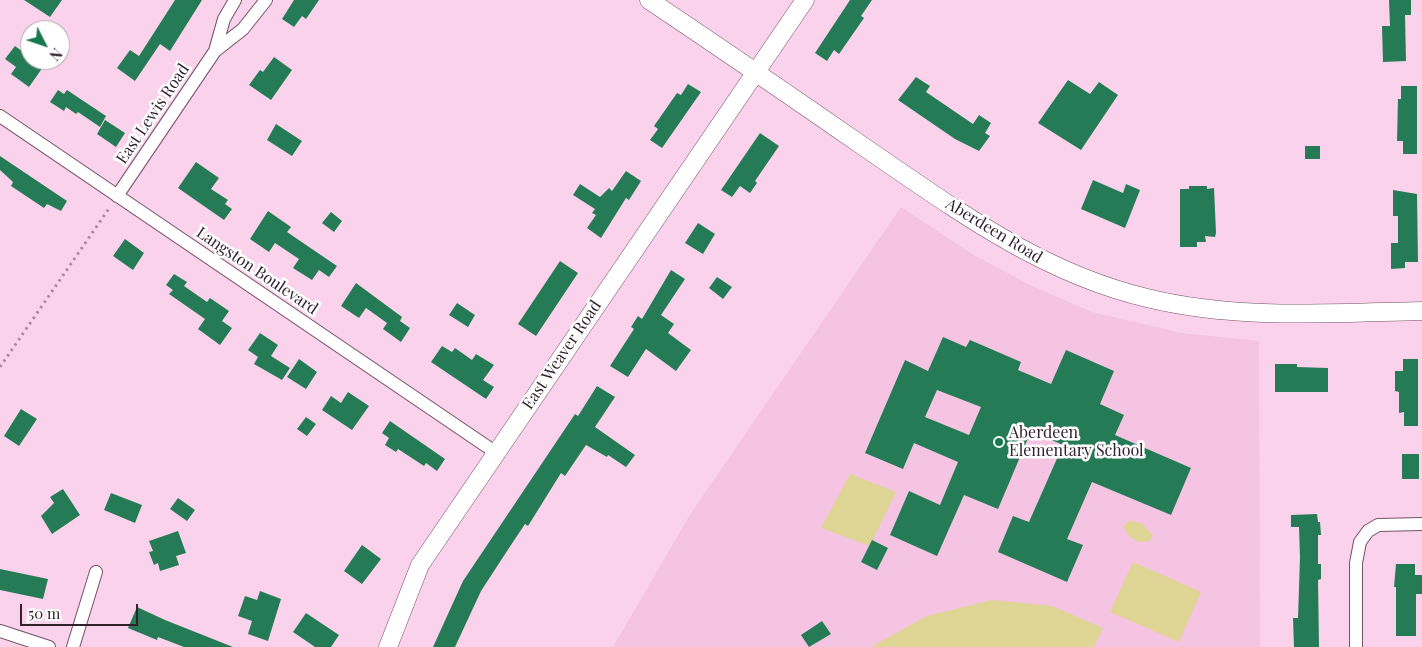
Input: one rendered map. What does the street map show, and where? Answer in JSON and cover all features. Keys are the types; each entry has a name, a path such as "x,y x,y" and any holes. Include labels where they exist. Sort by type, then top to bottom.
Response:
{"main road":[{"name":"Aberdeen Road","path":"650,0 993,234 1041,259 1092,282 1149,299 1231,311 1290,313 1422,311"},
{"name":"East Weaver Road","path":"388,647 420,565 805,0"}],"street":[{"name":"East Lewis Road","path":"215,51 224,19 235,0"},
{"name":"East Lewis Road","path":"117,196 215,51 243,29 266,0"},
{"name":"Langston Boulevard","path":"0,116 496,452"},
{"path":"1356,647 1356,563 1360,542 1368,532 1378,525 1422,524"},
{"path":"73,647 96,572"},
{"path":"0,631 49,647"}],"path":[{"path":"0,367 117,196"}],"shaded area":[{"name":"Aberdeen Elementary School","path":"901,207 972,254 1030,285 1092,312 1182,333 1259,341 1260,647 613,647 691,513"},
{"path":"850,474 896,492 870,546 821,528"},
{"path":"1129,521 1139,522 1144,525 1153,535 1150,541 1138,542 1128,535 1123,527"},
{"path":"1133,562 1201,592 1179,642 1110,612"},
{"path":"992,600 1052,606 1103,628 1094,647 871,647 927,616"}],"building":[{"path":"24,0 62,0 50,17"},
{"path":"175,0 202,0 170,51 160,44 135,81 117,68 130,50 139,56"},
{"path":"294,0 319,0 306,19 302,16 294,27 282,19"},
{"path":"850,0 872,0 861,16 864,18 839,54 834,50 827,61 815,53"},
{"path":"1389,0 1411,0 1411,15 1405,15 1406,61 1383,62 1382,26 1390,26"},
{"path":"15,46 20,50 20,70 41,70 29,87 11,74 16,67 5,59"},
{"path":"274,57 292,70 271,100 249,85 260,70 263,72"},
{"path":"916,77 930,86 926,92 973,124 979,115 991,123 985,133 990,136 979,151 955,139 898,100"},
{"path":"1068,80 1090,94 1099,82 1118,95 1081,150 1038,123"},
{"path":"688,84 701,92 662,148 650,140 658,129 654,126 677,93 681,95"},
{"path":"1401,86 1417,86 1417,154 1403,154 1403,141 1397,141 1398,99 1401,99"},
{"path":"58,90 64,94 67,90 106,116 100,127 78,112 76,114 66,107 64,111 50,102"},
{"path":"105,120 125,133 116,147 97,134"},
{"path":"276,124 302,141 292,156 267,140"},
{"path":"760,133 779,146 755,181 757,183 750,193 740,186 732,197 721,190"},
{"path":"1305,146 1320,146 1320,159 1305,159"},
{"path":"0,156 67,201 61,211 47,204 44,208 11,186 13,182 0,170"},
{"path":"196,162 219,178 211,189 228,200 225,204 232,209 224,220 178,188"},
{"path":"626,171 641,181 629,200 626,198 601,238 587,228 596,215 592,213 595,209 573,195 580,184 600,197 609,188 612,191"},
{"path":"1093,180 1123,193 1126,184 1140,190 1125,228 1081,209"},
{"path":"1189,186 1207,186 1207,189 1214,188 1216,233 1215,237 1205,236 1206,242 1197,242 1197,247 1180,247 1180,189 1189,189"},
{"path":"1393,190 1417,194 1418,262 1405,262 1405,268 1391,269 1391,243 1398,243 1398,216 1393,216"},
{"path":"268,211 291,227 287,232 337,266 329,277 319,270 312,280 293,268 299,259 275,243 269,252 250,239"},
{"path":"331,212 342,221 334,232 322,223"},
{"path":"698,223 715,234 703,254 685,243"},
{"path":"125,239 144,253 133,270 113,256"},
{"path":"560,261 578,273 536,336 518,324"},
{"path":"671,270 685,279 661,315 674,324 668,333 691,350 676,371 646,349 628,377 610,366 634,329 631,327 638,316 642,319"},
{"path":"174,274 187,282 184,286 207,302 210,298 229,311 222,321 232,328 220,345 198,329 205,319 169,294 173,290 166,285"},
{"path":"717,277 732,287 723,299 709,288"},
{"path":"356,283 402,317 400,321 410,328 401,342 383,329 387,323 366,308 359,318 341,306"},
{"path":"457,303 475,315 468,327 449,315"},
{"path":"260,333 278,345 271,356 290,368 282,380 254,364 258,357 248,350"},
{"name":"Aberdeen Elementary School","path":"943,337 966,347 970,340 1021,362 1018,370 1051,384 1066,350 1114,371 1100,404 1124,415 1115,435 1191,468 1171,515 1092,482 1067,539 1083,545 1067,582 998,552 1013,516 1029,522 1063,445 1031,431 998,509 964,495 937,556 890,535 909,491 940,505 958,462 914,443 903,469 865,453 905,360 928,371","holes":["937,390 981,407 969,435 925,417"]},
{"path":"442,346 452,352 455,348 472,360 476,354 494,365 483,380 494,387 486,399 431,362"},
{"path":"299,359 317,372 306,389 287,377"},
{"path":"1403,359 1418,359 1418,426 1404,426 1404,412 1399,413 1399,392 1395,391 1395,371 1403,371"},
{"path":"1275,364 1297,364 1297,367 1328,368 1328,392 1275,392"},
{"path":"597,386 615,397 595,427 635,455 626,467 608,455 607,457 586,445 565,476 561,473 528,526 525,524 481,591 455,647 433,647 463,581 575,414 578,416"},
{"path":"348,392 369,406 352,430 322,410 331,396 341,403"},
{"path":"21,409 37,419 19,446 4,436"},
{"path":"306,417 316,424 307,436 297,429"},
{"path":"390,421 445,459 437,471 426,463 424,466 398,449 396,452 385,445 389,438 382,433"},
{"path":"1402,454 1419,454 1419,479 1402,479"},
{"path":"63,489 80,515 52,534 41,516 54,503 50,497"},
{"path":"111,493 142,505 135,523 104,510"},
{"path":"178,498 195,510 187,521 170,509"},
{"path":"1317,514 1321,535 1318,535 1318,564 1321,564 1321,579 1318,580 1319,647 1294,647 1293,618 1298,618 1300,557 1299,527 1291,527 1291,515"},
{"path":"178,531 186,553 176,556 179,565 160,571 158,563 154,565 149,552 153,551 149,541"},
{"path":"872,540 888,548 877,570 861,562"},
{"path":"362,545 381,559 362,584 344,571"},
{"path":"1396,564 1415,564 1415,575 1422,575 1422,594 1416,594 1416,636 1396,636 1396,587 1394,587"},
{"path":"0,569 48,579 43,599 0,590"},
{"path":"260,591 281,599 268,641 248,634 252,621 238,616 245,596 257,600"},
{"path":"137,607 233,647 184,647 158,637 157,640 128,628"},
{"path":"306,613 339,635 331,647 315,647 293,632"},
{"path":"822,621 831,634 809,647 801,635"}],"place":[{"name":"Aberdeen Elementary School","path":"999,442"}]}
